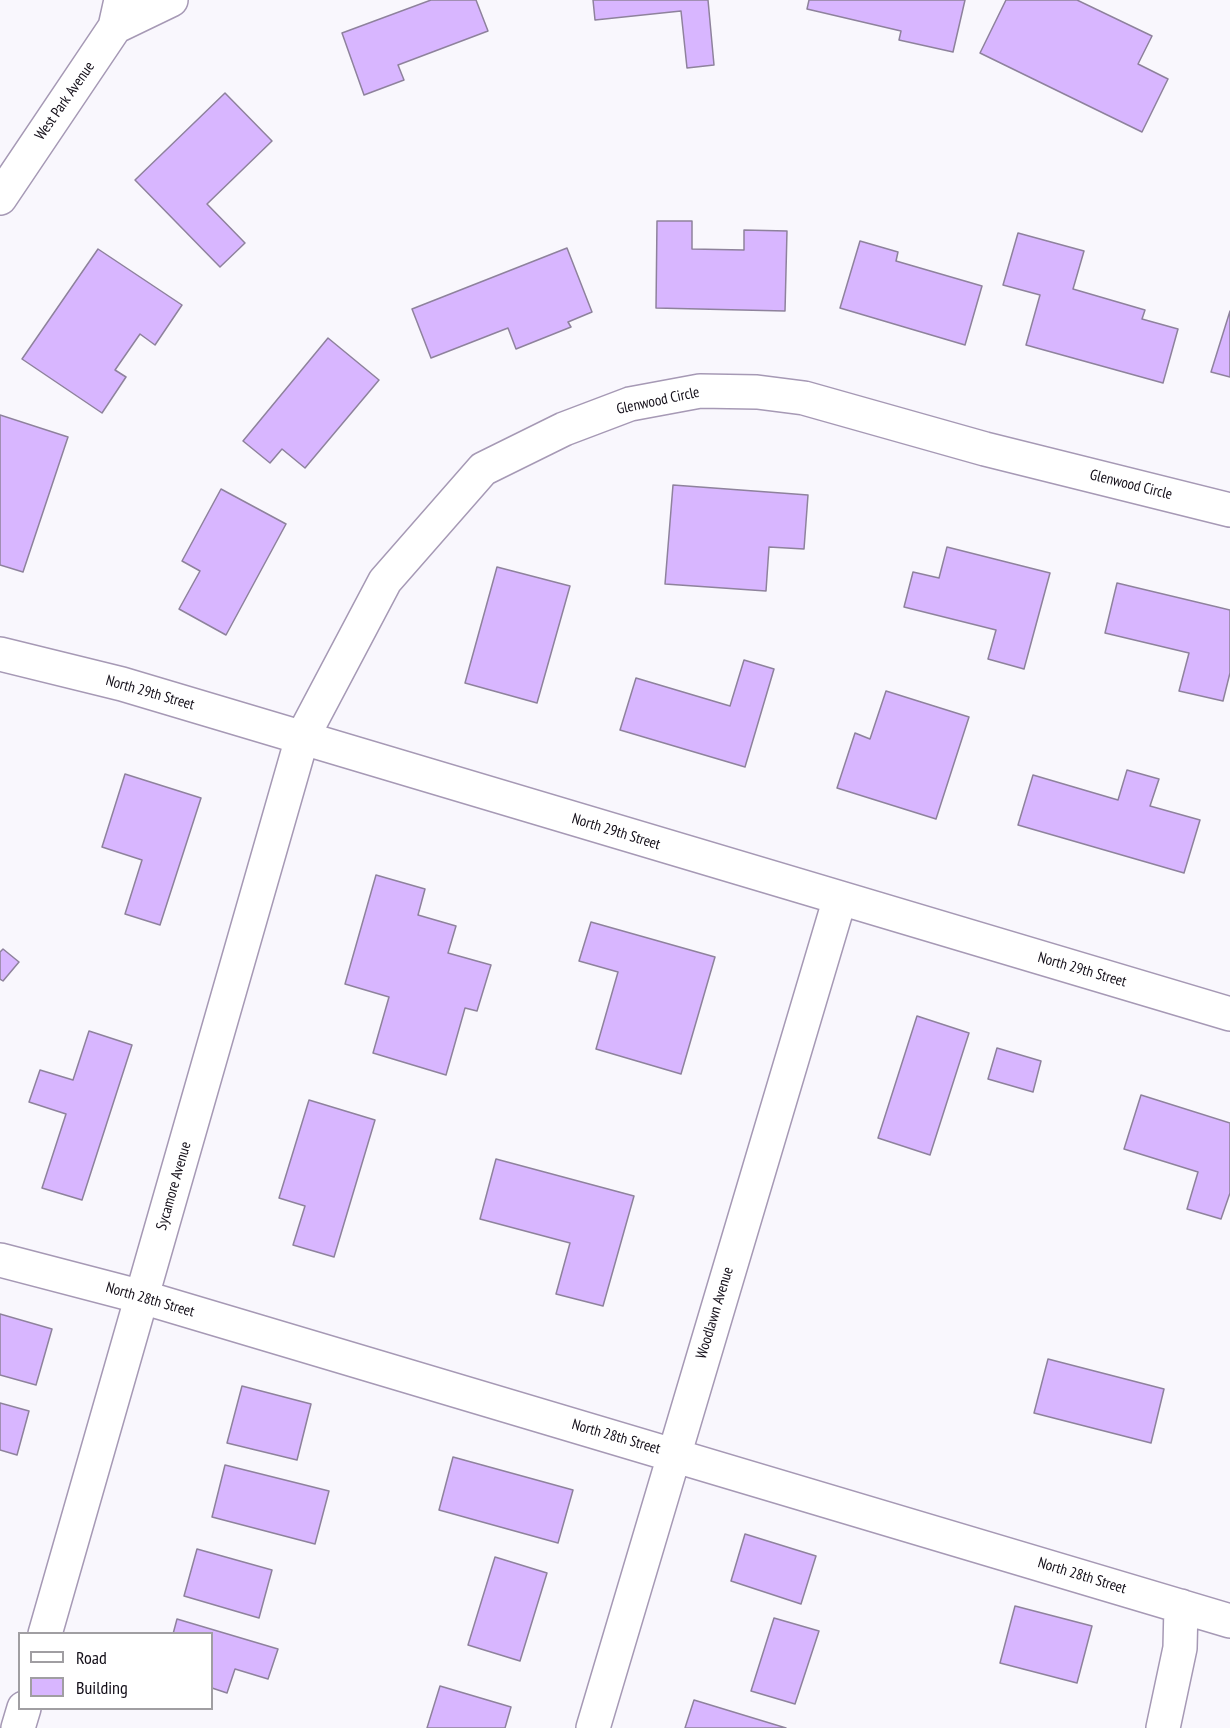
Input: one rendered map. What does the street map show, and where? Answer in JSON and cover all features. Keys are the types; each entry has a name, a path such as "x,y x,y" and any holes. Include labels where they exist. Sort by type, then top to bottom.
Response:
{"street":[{"path":"118,14 171,0"},
{"name":"West Park Avenue","path":"0,198 118,14"},
{"name":"Glenwood Circle","path":"302,738 385,581 483,469 564,429 630,404 700,391 757,392 804,398 985,449 1230,510"},
{"name":"North 29th Street","path":"0,654 122,684 1230,1014"},
{"name":"Sycamore Avenue","path":"46,1632 302,738"},
{"name":"Woodlawn Avenue","path":"593,1728 840,898"},
{"name":"North 28th Street","path":"0,1260 142,1298 673,1453 1230,1621"},
{"path":"1164,1728 1180,1648 1181,1606"},
{"path":"18,1728 23,1710"}],"building":[{"path":"431,0 476,0 488,31 398,65 404,80 364,95 342,33"},
{"path":"593,0 708,0 714,65 687,68 681,11 595,20"},
{"path":"809,0 965,0 953,52 899,40 901,31 807,9"},
{"path":"1006,0 1077,0 1152,36 1138,64 1168,79 1142,132 980,53"},
{"path":"225,93 272,141 207,204 245,243 220,267 135,180"},
{"path":"657,221 692,221 692,249 744,250 744,230 787,231 785,311 656,308"},
{"path":"1018,233 1084,251 1073,289 1145,310 1142,319 1178,329 1163,383 1026,345 1040,295 1003,285"},
{"path":"860,241 898,252 896,261 982,286 965,345 840,308"},
{"path":"567,248 592,312 568,322 571,327 516,349 508,328 431,358 412,309"},
{"path":"98,249 182,305 155,345 140,334 115,370 126,377 102,413 22,359"},
{"path":"1230,311 1230,377 1211,372"},
{"path":"328,338 379,380 305,468 282,449 270,463 243,441"},
{"path":"0,415 68,437 23,572 0,565"},
{"path":"673,485 808,495 804,549 769,547 766,591 665,584"},
{"path":"221,489 286,524 226,635 179,609 200,571 182,561"},
{"path":"947,547 1050,573 1024,669 988,659 996,630 904,607 913,572 939,578"},
{"path":"497,567 570,586 537,703 465,683"},
{"path":"1117,583 1230,610 1230,673 1223,701 1179,691 1189,653 1105,633"},
{"path":"744,660 774,669 745,767 620,730 636,678 730,706"},
{"path":"886,691 969,717 936,819 837,788 855,733 870,739"},
{"path":"1127,770 1159,779 1150,806 1200,820 1184,873 1018,825 1033,775 1118,800"},
{"path":"125,774 201,798 160,925 125,914 142,860 102,847"},
{"path":"376,875 425,889 418,915 456,926 448,953 491,965 477,1011 465,1008 446,1075 373,1053 389,997 345,984"},
{"path":"591,922 715,957 681,1074 596,1049 618,972 579,961"},
{"path":"3,949 19,962 3,981 0,979 0,952"},
{"path":"917,1016 969,1033 930,1155 878,1138"},
{"path":"89,1031 132,1045 82,1200 42,1188 66,1114 29,1102 40,1070 73,1080"},
{"path":"997,1048 1041,1061 1033,1092 988,1079"},
{"path":"1141,1095 1230,1123 1230,1193 1221,1219 1187,1209 1198,1172 1124,1149"},
{"path":"309,1100 375,1120 334,1257 293,1245 305,1206 279,1198"},
{"path":"496,1159 634,1196 603,1306 556,1294 570,1243 480,1219"},
{"path":"0,1314 52,1329 36,1385 0,1375"},
{"path":"1048,1359 1164,1389 1151,1443 1034,1413"},
{"path":"242,1386 311,1404 297,1460 227,1443"},
{"path":"0,1403 29,1411 17,1455 0,1450"},
{"path":"453,1457 573,1490 558,1543 439,1510"},
{"path":"225,1465 329,1491 315,1544 212,1517"},
{"path":"745,1534 816,1556 801,1604 731,1581"},
{"path":"197,1549 272,1570 259,1618 184,1596"},
{"path":"495,1557 547,1573 520,1661 468,1645"},
{"path":"1015,1606 1092,1626 1077,1683 1000,1663"},
{"path":"774,1618 819,1631 795,1704 751,1691"},
{"path":"177,1619 278,1649 268,1679 235,1669 227,1693 213,1688 213,1632 174,1632"},
{"path":"440,1686 511,1707 505,1728 427,1728"},
{"path":"694,1700 786,1728 685,1728"}]}
